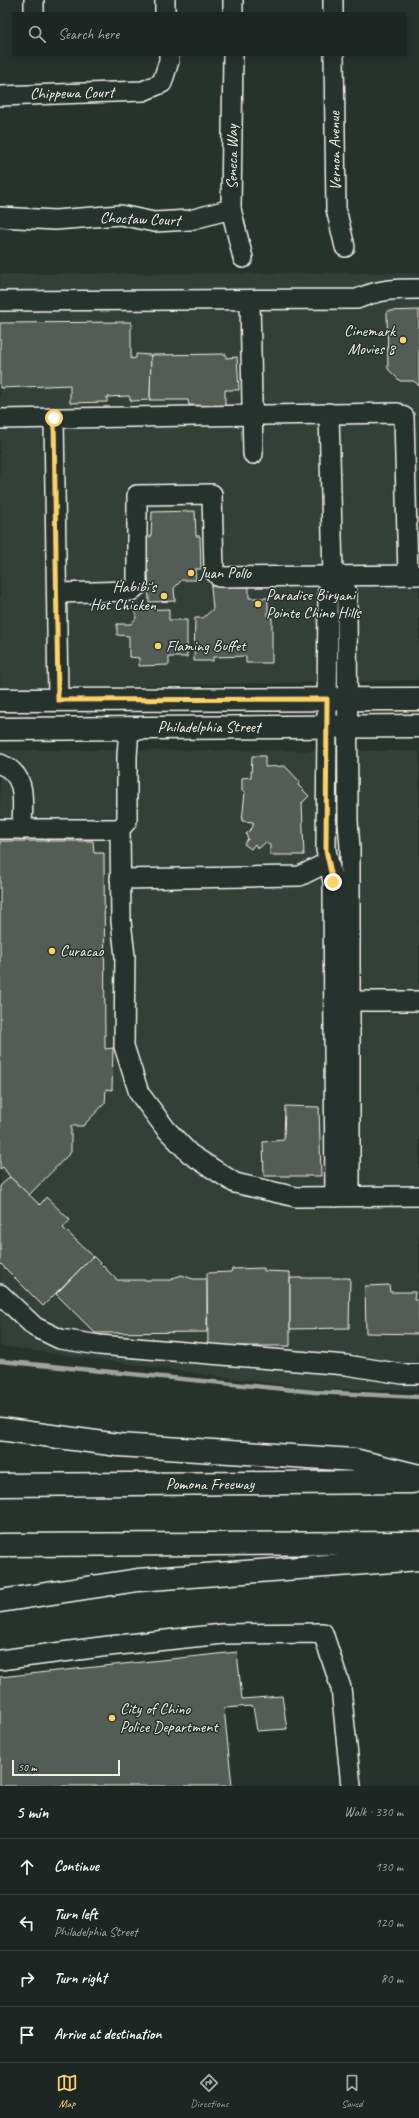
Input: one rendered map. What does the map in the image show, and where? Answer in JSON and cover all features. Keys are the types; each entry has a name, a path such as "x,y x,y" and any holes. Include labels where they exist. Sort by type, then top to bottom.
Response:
{"main road":[{"name":"Philadelphia Street","path":"0,700 419,699"},
{"name":"Philadelphia Street","path":"0,729 419,726"},
{"path":"0,1429 118,1445 354,1460 419,1476"},
{"name":"Pomona Freeway","path":"0,1485 419,1482"},
{"path":"0,1545 419,1543"},
{"path":"0,1601 138,1580 419,1559"}],"street":[{"path":"34,0 34,12"},
{"path":"165,0 165,12"},
{"path":"233,0 233,12"},
{"path":"333,0 333,12"},
{"name":"Chippewa Court","path":"0,96 143,91 162,83 170,61 169,56"},
{"name":"Seneca Way","path":"233,56 231,209 243,258"},
{"name":"Vernon Avenue","path":"334,56 336,209 345,247"},
{"name":"Choctaw Court","path":"0,216 55,220 120,215 154,222 190,220 231,209"},
{"path":"0,301 357,299 373,292 387,289 419,289"},
{"path":"250,300 253,454"},
{"path":"329,413 333,576 347,592 326,850 333,882 342,1001"},
{"path":"0,419 329,413 397,413 404,417 413,575 219,577 214,571 212,494 137,495 137,586 131,591 57,592"},
{"path":"54,418 58,700"},
{"path":"337,727 350,848 342,1001 342,1196"},
{"path":"130,728 127,756 127,821 120,829 121,921 125,956 124,1046 139,1092 166,1129 190,1154 235,1183 296,1197 419,1196"},
{"path":"0,764 9,768 18,776 22,786 22,829"},
{"path":"0,829 120,829"},
{"path":"120,879 300,876 328,862"},
{"path":"342,1001 419,1001"},
{"path":"0,1294 35,1327 60,1339 99,1345 346,1365 402,1374 419,1374"},
{"path":"0,1660 109,1646 222,1634 323,1633 341,1688 351,1786"}],"shaded area":[{"path":"419,273 419,680 0,689 0,274"},
{"path":"0,750 419,751 419,1389 311,1389 0,1346"}],"building":[{"name":"Cinemark Movies 8","path":"419,310 419,386 414,381 400,381 388,369 387,311"},
{"path":"131,322 131,359 136,358 136,354 151,355 150,400 131,401 129,396 107,397 107,402 70,403 70,385 0,388 0,323"},
{"path":"226,354 226,358 237,357 239,390 225,390 225,406 189,405 188,400 150,400 151,355"},
{"path":"195,511 196,536 200,536 201,569 195,569 196,580 182,580 174,588 175,601 149,602 148,570 144,571 143,537 151,537 152,512"},
{"path":"211,586 249,587 249,598 268,598 268,618 272,618 272,663 246,663 246,656 213,657 213,661 194,661 195,618 203,618 213,609"},
{"name":"Flaming Buffet","path":"169,609 169,620 187,620 187,657 169,657 169,665 139,666 139,658 129,657 129,636 117,635 117,624 131,624 136,618 136,610"},
{"path":"252,756 265,756 265,767 285,766 300,782 298,785 309,796 302,803 304,855 270,855 270,845 266,842 258,849 255,844 251,849 244,844 248,839 246,834 253,827 253,822 242,821 245,792 242,791 242,778 251,777"},
{"name":"Curacao","path":"0,841 93,841 94,853 104,853 105,1049 113,1048 112,1090 106,1089 105,1103 83,1126 71,1126 71,1152 29,1195 10,1177 3,1167 0,1169"},
{"path":"285,1106 319,1107 321,1176 264,1176 263,1142 284,1140"},
{"path":"10,1177 40,1205 46,1197 70,1220 63,1228 93,1256 43,1306 0,1263 0,1186"},
{"path":"93,1256 117,1280 172,1280 173,1278 181,1275 193,1279 207,1279 207,1332 95,1333 56,1294"},
{"path":"264,1268 264,1271 290,1272 290,1346 208,1346 207,1273 231,1272 232,1269"},
{"path":"290,1278 350,1278 349,1328 290,1329"},
{"path":"389,1285 390,1292 415,1292 414,1300 419,1300 419,1334 366,1333 365,1286"},
{"name":"City of Chino Police Department","path":"237,1652 242,1699 282,1696 287,1729 257,1731 253,1706 224,1708 232,1786 0,1786 0,1677"}],"waterway":[{"path":"0,1361 314,1392 419,1397"}],"place":[{"name":"Cinemark Movies 8","path":"403,340"},
{"name":"Juan Pollo","path":"191,573"},
{"name":"Habibi's Hot Chicken","path":"164,596"},
{"name":"Paradise Biryani Pointe Chino Hills","path":"258,604"},
{"name":"Flaming Buffet","path":"158,646"},
{"name":"Curacao","path":"52,951"},
{"name":"City of Chino Police Department","path":"112,1718"}],"route":[{"path":"54,418 58,700 327,699 326,850 333,882"}]}
